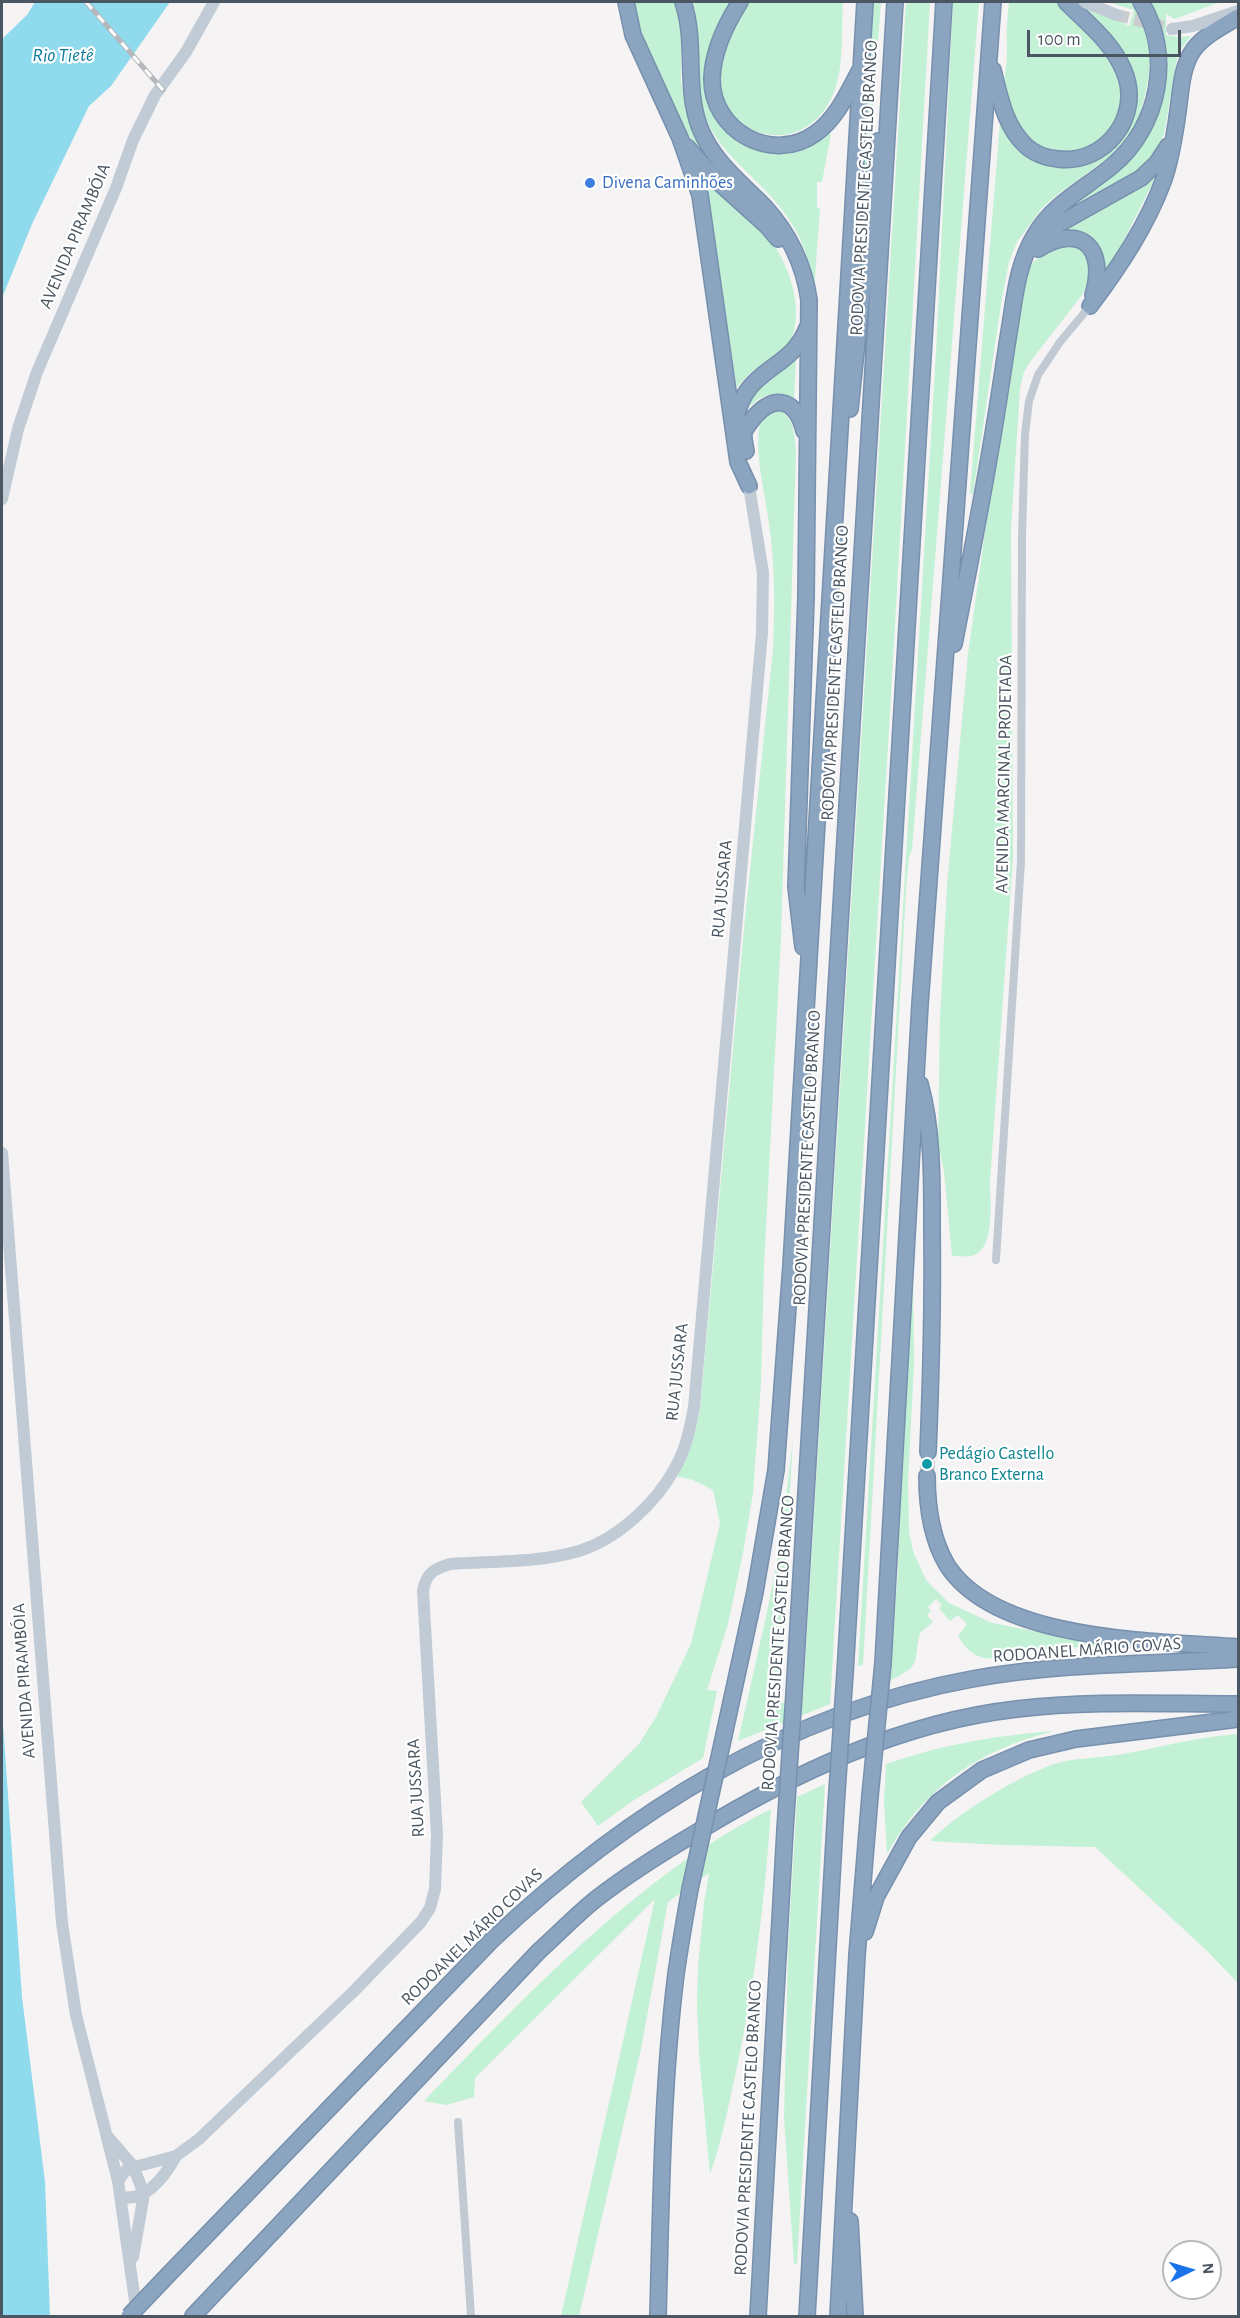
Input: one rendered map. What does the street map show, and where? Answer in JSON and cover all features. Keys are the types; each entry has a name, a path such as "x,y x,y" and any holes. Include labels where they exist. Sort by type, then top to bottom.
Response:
{"highway":[{"path":"626,2 627,16 642,57 680,138 700,195 738,462 749,486"},
{"path":"683,2 690,34 693,97 700,129 709,147 723,165 781,227 790,242 807,284 809,322 806,597 796,887 807,978"},
{"path":"740,2 721,37 712,79 714,94 728,123 738,134 753,142 789,145 816,133 841,105 863,64"},
{"path":"658,2316 661,2178 668,2056 676,1974 690,1889 755,1592 776,1470 791,1266 865,2"},
{"name":"RODOVIA PRESIDENTE CASTELO BRANCO","path":"758,2316 784,1830 895,2"},
{"path":"807,2316 944,2"},
{"path":"838,2316 857,1955 883,1663 896,1404 940,711 967,385 993,2"},
{"path":"990,56 1008,121 1026,146 1050,158 1064,160 1081,158 1104,148 1112,140 1126,117 1129,96 1125,72 1106,42 1066,2"},
{"path":"940,711 982,506 1021,261 1046,217 1113,166 1131,149 1150,115 1157,90 1159,66 1156,40 1141,2"},
{"path":"1090,306 1119,267 1164,178 1182,79 1192,51 1210,34 1239,17"},
{"path":"832,551 840,510 876,158 880,127 888,110"},
{"path":"1029,246 1059,224 1128,186 1150,171 1173,137"},
{"path":"680,138 717,180 777,237 807,284"},
{"path":"1021,261 1052,240 1064,237 1081,240 1091,250 1098,268 1098,279 1090,306"},
{"path":"733,432 739,403 746,390 790,353 803,337 809,322"},
{"path":"749,486 744,433 750,421 763,408 778,402 791,407 797,412 806,442"},
{"path":"917,1069 925,1099 932,1190 933,1308 928,1452"},
{"path":"927,1476 930,1518 940,1552 959,1580 982,1599 1022,1617 1060,1629 1102,1636 1239,1647"},
{"name":"RODOANEL MÁRIO COVAS","path":"129,2316 492,1940 530,1904 618,1834 684,1791 746,1755 863,1707 918,1690 1030,1670 1239,1659"},
{"path":"193,2316 547,1944 594,1901 635,1870 733,1810 819,1766 906,1732 961,1718 1015,1709 1064,1705 1239,1704"},
{"path":"857,1955 876,1897 909,1837 938,1802 982,1770 1029,1750 1076,1739 1239,1719"},
{"path":"845,2154 855,2316"}],"main road":[{"name":"AVENIDA PIRAMBÓIA","path":"2,499 18,429 37,372 116,188 133,140 155,95 186,52 214,2"},
{"path":"1084,2 1117,15"},
{"path":"1172,28 1193,26 1239,11"},
{"name":"RUA JUSSARA","path":"144,2193 162,2177 176,2156 200,2139 354,1992 421,1922 430,1908 435,1889 437,1835 423,1591 428,1575 435,1569 450,1564 560,1555 580,1551 599,1542 617,1532 648,1504 675,1468 687,1441 694,1407 762,633 763,573 749,486"},
{"name":"AVENIDA PIRAMBÓIA","path":"2,1153 62,1923 76,2015 118,2181"},
{"name":"AVENIDA PIRAMBÓIA","path":"104,2130 113,2145 133,2166 144,2193"},
{"name":"RUA JUSSARA","path":"133,2166 176,2156"},
{"path":"133,2166 124,2171 118,2181 137,2316"},
{"path":"121,2197 132,2199 144,2193"},
{"path":"131,2265 144,2193"}],"street":[{"name":"AVENIDA MARGINAL PROJETADA","path":"996,1260 1021,861 1022,535 1025,434 1029,401 1038,375 1060,342 1090,306"},
{"path":"458,2122 471,2316"}],"green space":[{"path":"631,2 673,2 677,7 681,25 681,81 689,121 699,141 759,205 712,168 695,148 641,39"},
{"path":"693,2 732,2 717,30 708,73 747,144 827,132 831,134 822,182 817,182 817,208 820,208 814,292 807,258 795,229 777,204 719,142 710,127 700,97 696,17"},
{"path":"748,2 843,2 841,63 836,86 832,97 818,118 800,130 781,135 762,133 744,125 730,111 722,92 720,69 723,50"},
{"path":"872,2 881,2 857,274"},
{"path":"906,2 930,2 830,1704 738,1741 780,1546 793,1439 777,1704 803,1698"},
{"path":"953,2 979,2 912,850 909,857 906,890 863,1665 858,1666 936,352"},
{"path":"1009,2 1058,2 1084,24 1113,60 1124,90 1122,109 1114,126 1101,140 1085,149 1066,154 1047,151 1029,142 1021,134 1015,124 1004,89"},
{"path":"1107,2 1133,2 1141,17 1150,53 1149,76 1143,103 1136,125 1115,153 1054,197 1041,209 1017,242 1009,262 1002,298 973,494 970,493 1000,122 1012,139 1069,164 1122,133 1124,54 1112,36 1086,10 1090,7 1129,26 1134,10"},
{"path":"1149,2 1220,2 1175,19 1166,14 1166,35 1191,36 1178,53 1164,134 1158,150 1145,168 1065,210 1115,169 1159,99"},
{"path":"1160,168 1110,268 1106,269 1102,254 1090,238 1061,230"},
{"path":"706,180 770,239 786,267 795,299 794,330 786,348 750,373 737,388 703,184"},
{"path":"1073,242 1088,251 1090,278 1082,295 1030,362 1024,372 1020,388 1011,529 1013,858 990,1181 991,1212 988,1234 980,1252 972,1256 952,1256 944,1171 938,1143 940,1018 947,885 968,654 1019,289 1029,269 1039,257"},
{"path":"796,357 794,399 781,395 768,395 757,400 747,410 743,408 750,392"},
{"path":"779,410 791,422 796,451 781,937 764,1266 761,1383 753,1493 728,1624 707,1690 717,1691 703,1758 634,1800 598,1826 581,1802 639,1744 656,1717 691,1644 720,1523 713,1490 693,1480 675,1476 691,1445 700,1409 744,929 773,649 772,555 759,461 760,423 758,422 763,415"},
{"path":"913,1268 914,1366 908,1481 909,1532 913,1551 926,1580 949,1603 992,1623 1106,1645 995,1654 995,1658 983,1658 969,1650 958,1636 967,1624 958,1615 950,1621 939,1608 942,1605 936,1599 928,1607 931,1611 927,1615 933,1622 920,1633 915,1662 908,1670 890,1681 898,1570"},
{"path":"1054,1731 1002,1749 978,1760 957,1774 919,1809 887,1854 884,1802 886,1764 969,1742"},
{"path":"1238,1734 1238,1983 1206,1950 1095,1847 930,1841 956,1819 988,1797 1054,1764"},
{"path":"825,1784 797,2264 794,2264 784,2118 788,1950 797,1797"},
{"path":"771,1809 766,1877 753,1979 726,2116 710,2174 697,2005 698,1966 709,1873 668,1902 641,2049 579,2316 561,2316 655,1899 475,2078 474,2097 446,2105 424,2101 544,1979 630,1902 722,1836"}],"water":[{"name":"Rio Tietê","path":"35,2 170,2 111,86 89,106 32,224 2,298 2,39 27,15"},
{"path":"2,1709 22,1997 45,2182 50,2316 2,2316"}],"tunnel":[{"path":"1117,15 1172,29"},
{"path":"927,1476 928,1452"}],"railway":[{"path":"86,2 163,90"}],"place":[{"name":"Divena Caminhões","path":"590,183"},
{"name":"Pedágio Castello Branco Externa","path":"927,1464"}]}
